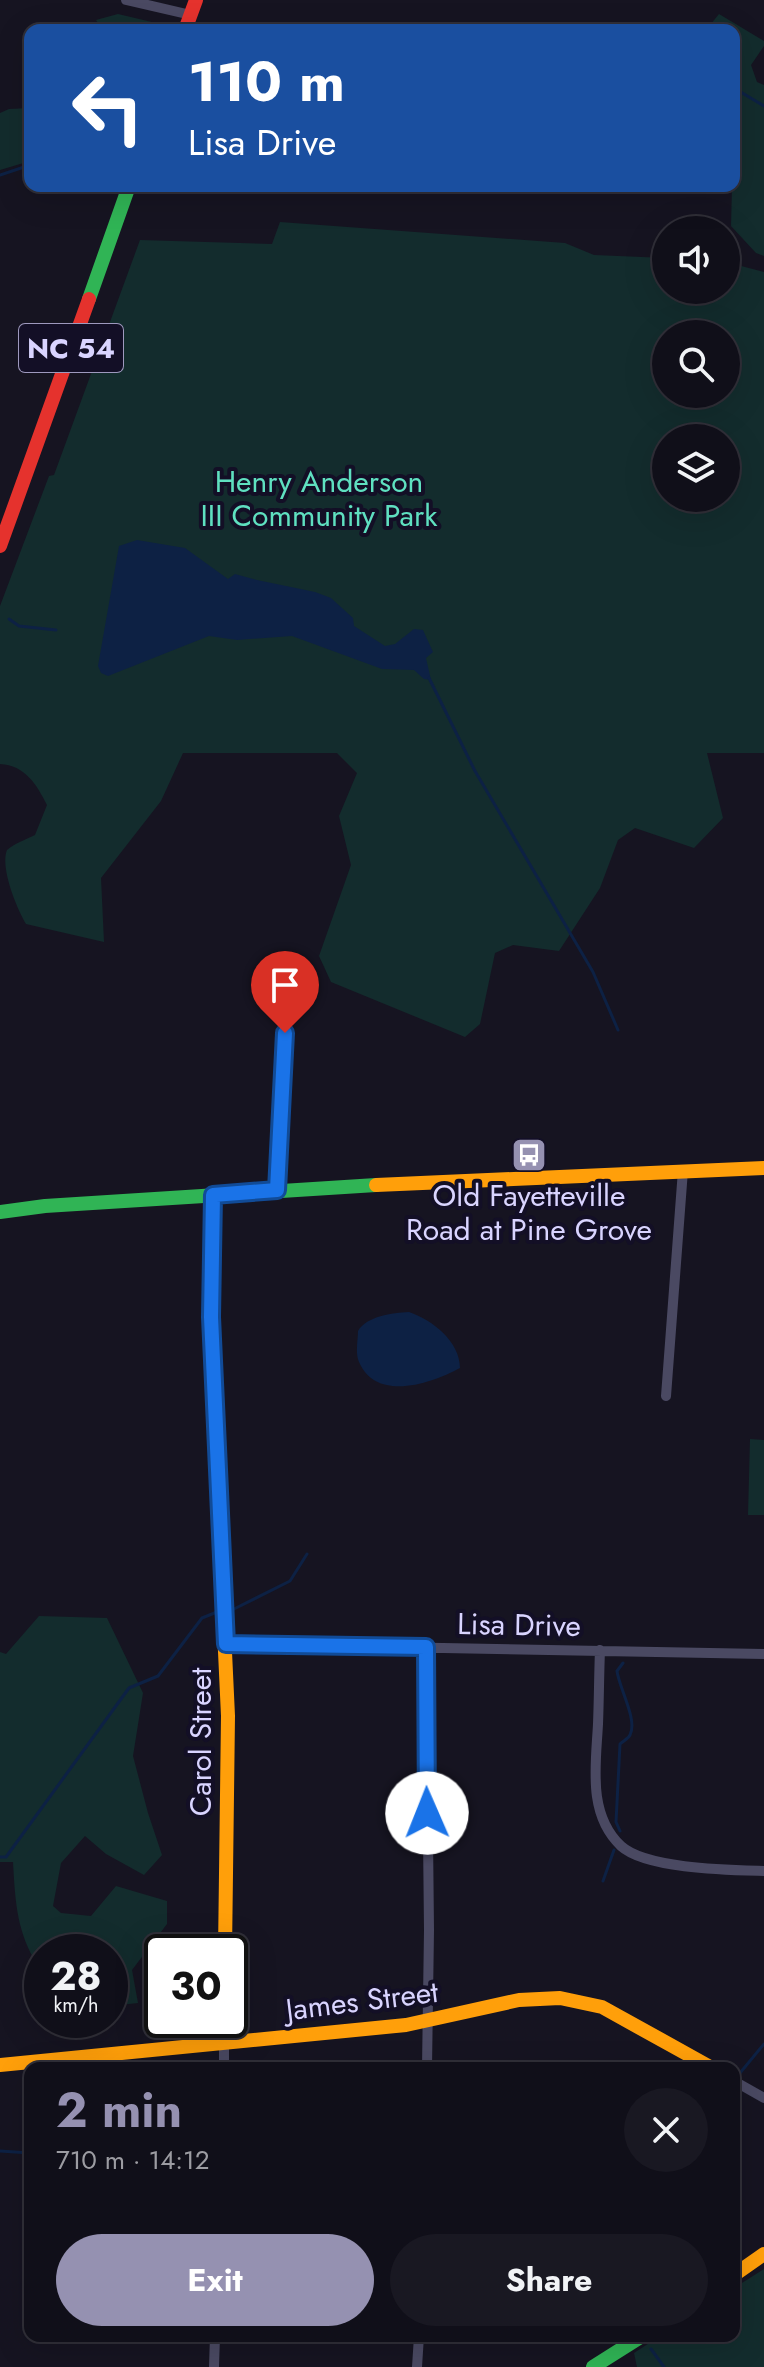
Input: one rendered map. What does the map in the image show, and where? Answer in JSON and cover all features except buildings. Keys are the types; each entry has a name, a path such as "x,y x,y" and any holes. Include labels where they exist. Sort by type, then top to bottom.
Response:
{"main road":[{"path":"188,23 196,0"},
{"name":"NC 54","path":"0,546 127,192"},
{"path":"0,1212 45,1206 527,1175 764,1168"},
{"name":"Carol Street","path":"213,1195 211,1317 228,1716 225,1934"},
{"name":"James Street","path":"32,2062 428,2021 517,2000 573,1998 602,2007 701,2062"},
{"name":"James Street","path":"0,2065 24,2063"},
{"path":"740,2271 764,2254"},
{"path":"593,2367 628,2342"}],"street":[{"path":"126,0 188,23"},
{"path":"277,1190 286,1004"},
{"path":"666,1396 683,1170"},
{"name":"Lisa Drive","path":"226,1644 764,1654"},
{"path":"426,1647 427,2062"},
{"path":"600,1650 594,1779 600,1809 612,1834 622,1847 656,1861 708,1869 764,1871"},
{"path":"224,2038 224,2062"},
{"path":"740,2084 764,2098"},
{"path":"214,2367 215,2342"},
{"path":"417,2367 419,2342"}],"green space":[{"path":"118,14 156,23 98,24 96,20"},
{"path":"719,14 736,24 711,24"},
{"path":"740,27 764,41 751,65 757,82 764,85 764,256 756,253 740,236 740,216 731,216 732,192 740,192"},
{"path":"24,108 24,163 0,170 0,113"},
{"name":"Henry Anderson III Community Park","path":"280,222 565,243 594,255 652,257 652,304 740,304 740,266 764,272 764,753 707,753 723,818 694,848 635,828 618,840 600,888 559,951 513,945 495,953 480,1024 465,1037 331,982 319,956 351,865 339,816 357,773 337,753 183,753 161,801 101,878 104,942 26,924 14,898 7,876 7,850 35,835 47,805 23,772 0,764 0,606 49,476 54,475 140,240 272,244"},
{"path":"750,1439 764,1440 764,1515 748,1515"},
{"path":"39,1616 107,1618 143,1693 133,1756 162,1855 144,1875 106,1854 85,1836 61,1863 53,1906 61,1913 91,1916 116,1886 167,1901 167,1924 159,1934 144,1934 144,1954 132,1970 138,2003 128,2004 128,1934 24,1936 16,1899 13,1862 0,1862 0,1652 6,1654"},
{"path":"764,2269 764,2367 637,2367 634,2353 651,2342 740,2342 740,2284"}],"water":[{"path":"137,540 185,548 228,579 235,574 331,598 353,618 354,626 385,646 395,644 414,629 423,630 433,652 426,658 431,680 424,679 414,670 382,669 292,636 237,640 209,636 108,676 101,673 98,666 119,546"},
{"path":"409,1312 427,1320 444,1333 455,1349 460,1368 420,1384 391,1386 378,1382 367,1375 359,1362 358,1331 374,1319"}],"waterway":[{"path":"740,92 764,106"},
{"path":"0,175 24,167"},
{"path":"9,619 19,626 56,630"},
{"path":"429,678 475,771 593,972 618,1030"},
{"path":"234,1609 290,1581 307,1554"},
{"path":"0,1857 6,1857 129,1688 158,1676 202,1618 217,1612"},
{"path":"620,1831 616,1822 620,1744 632,1729 617,1671 623,1663"},
{"path":"603,1881 614,1850"},
{"path":"740,2073 764,2044"},
{"path":"0,2151 24,2153"},
{"path":"651,2349 664,2367"}],"traffic: fast":[{"path":"89,299 127,192"},
{"path":"0,1212 45,1206 376,1185"},
{"path":"213,1195 211,1317 223,1609"},
{"path":"593,2367 633,2342"}],"traffic: slow":[{"path":"376,1185 764,1168"},
{"path":"223,1609 228,1716 225,1934"},
{"path":"30,2062 406,2025 519,2000 560,1998 602,2007 701,2062"},
{"path":"0,2065 24,2063"},
{"path":"740,2271 764,2254"}],"traffic: jam":[{"path":"187,24 196,0"},
{"path":"0,546 89,299"}],"place":[{"name":"Old Fayetteville Road at Pine Grove","path":"529,1155"}],"route":[{"path":"285,1033 277,1190 213,1195 211,1317 226,1644 426,1647 427,1813"}]}
